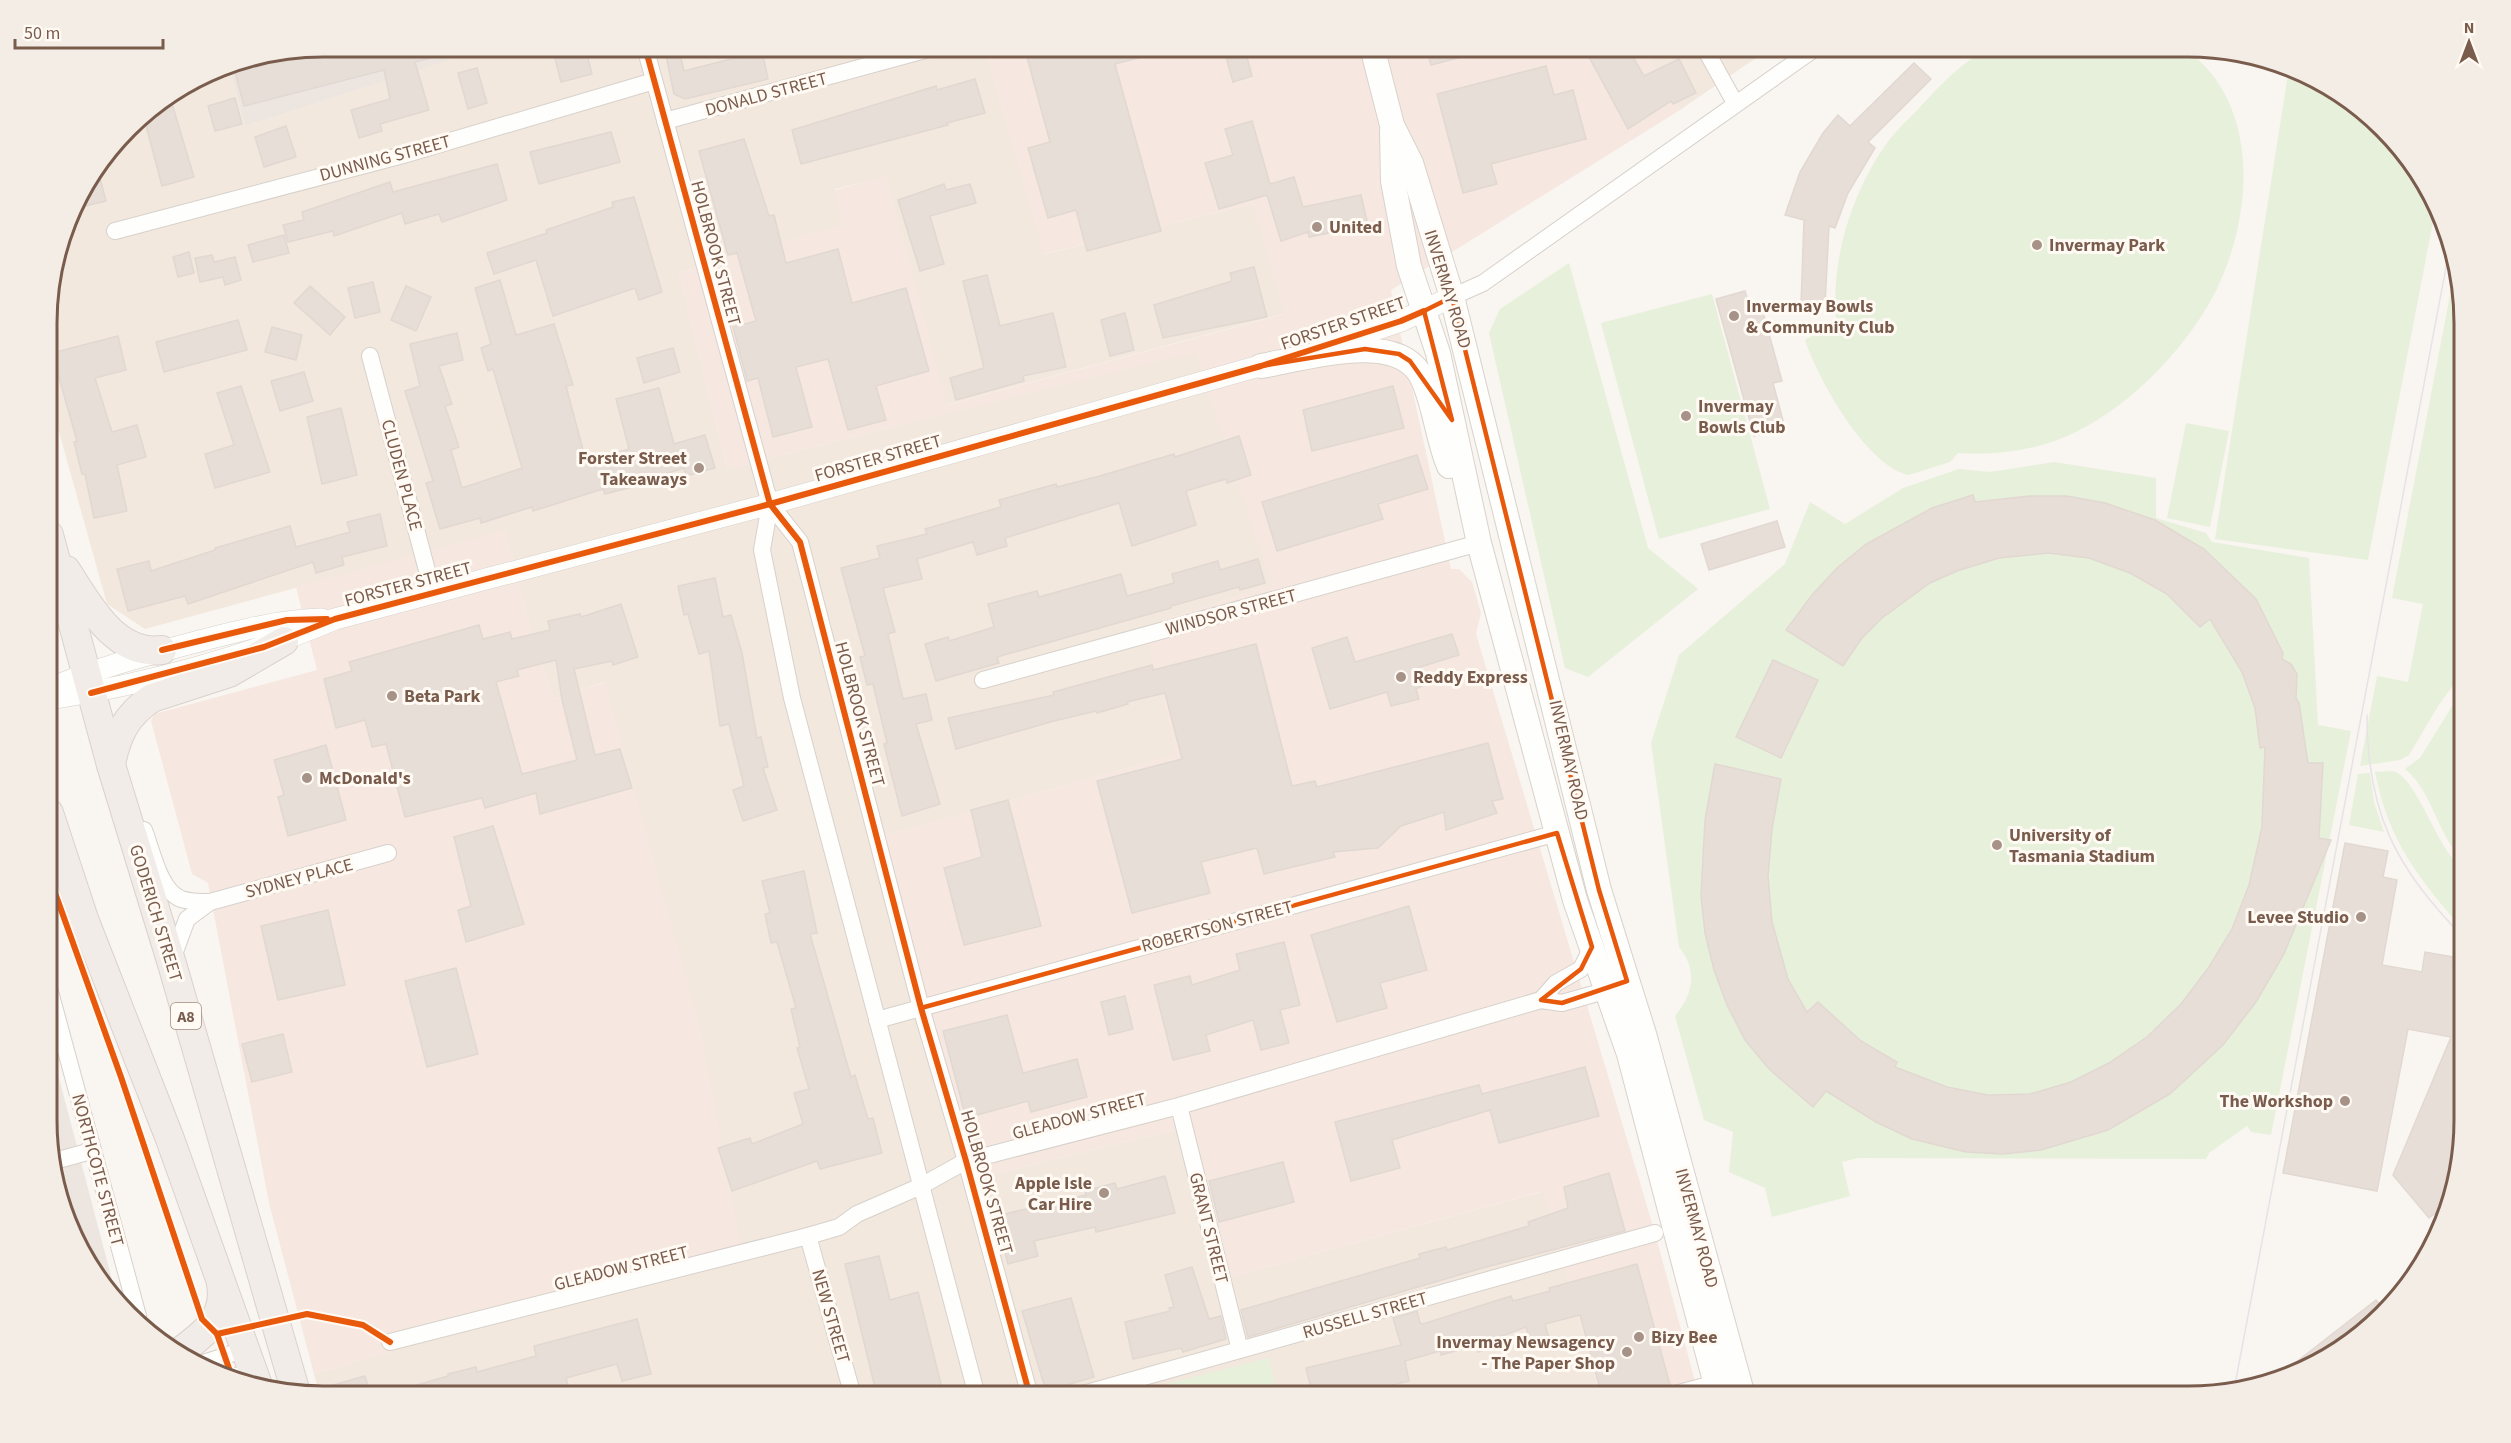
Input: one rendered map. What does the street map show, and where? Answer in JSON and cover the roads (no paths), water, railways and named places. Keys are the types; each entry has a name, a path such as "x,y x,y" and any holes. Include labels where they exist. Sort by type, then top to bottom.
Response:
{"highway":[{"path":"57,552 94,612 115,636 138,649 162,650"},
{"name":"GODERICH STREET","path":"57,564 114,775 172,964 293,1384"},
{"path":"114,775 120,730 141,705 152,698 229,673 284,641"},
{"path":"57,841 219,1273 247,1372 283,1351"},
{"path":"57,850 63,862"},
{"path":"185,1347 199,1337 219,1315 222,1299 219,1273"}],"main road":[{"name":"INVERMAY ROAD","path":"1375,57 1392,125 1411,163 1452,297 1599,890 1629,1053 1717,1386"},
{"name":"INVERMAY ROAD","path":"1392,125 1393,181 1409,266 1438,353 1476,531 1575,900 1592,947 1618,986 1644,1034 1740,1386"},
{"path":"1261,366 1365,349 1399,354 1410,361 1421,376 1444,454 1476,531"},
{"path":"1711,1279 1715,1334 1725,1373 1719,1386"}],"street":[{"name":"HOLBROOK STREET","path":"648,57 770,504 800,542 921,1008 966,1161 1027,1386"},
{"name":"DONALD STREET","path":"665,122 897,57"},
{"path":"1710,57 1735,103"},
{"name":"FORSTER STREET","path":"57,689 284,641 334,619 770,504 1261,366 1401,321 1483,283 1801,57"},
{"name":"DUNNING STREET","path":"115,231 403,154 654,81"},
{"name":"CLUDEN PLACE","path":"370,356 433,593"},
{"name":"HOLBROOK STREET","path":"770,504 762,550 792,698 974,1386"},
{"name":"WINDSOR STREET","path":"983,680 1476,531"},
{"name":"FORSTER STREET","path":"57,696 162,650 287,620 334,619"},
{"name":"SYDNEY PLACE","path":"114,775 141,823 169,890 181,899 210,902"},
{"name":"ROBERTSON STREET","path":"877,1020 1557,833"},
{"name":"SYDNEY PLACE","path":"172,964 183,925 191,914 210,902 388,853"},
{"name":"GLEADOW STREET","path":"1540,1000 1556,983 1581,969 1592,947"},
{"name":"GLEADOW STREET","path":"390,1342 808,1236 838,1227 857,1214 921,1186 966,1161 1179,1106 1540,1000 1562,1003 1618,986"},
{"name":"NORTHCOTE STREET","path":"57,1018 136,1309"},
{"name":"GRANT STREET","path":"1179,1106 1240,1350"},
{"path":"60,1160 92,1151"},
{"name":"RUSSELL STREET","path":"1112,1386 1655,1233"},
{"name":"NEW STREET","path":"808,1236 850,1386"},
{"path":"231,1370 247,1372"}],"tram line":[{"path":"2236,1382 2447,262"},
{"path":"2367,715 2368,750 2373,782 2380,811 2390,837 2403,863 2420,888 2454,927"}],"place":[{"name":"United","path":"1317,227"},
{"name":"Invermay Park","path":"2037,245"},
{"name":"Invermay Bowls & Community Club","path":"1734,316"},
{"name":"Invermay Bowls Club","path":"1686,416"},
{"name":"Forster Street Takeaways","path":"699,468"},
{"name":"Reddy Express","path":"1401,677"},
{"name":"Beta Park","path":"392,696"},
{"name":"McDonald's","path":"307,778"},
{"name":"University of Tasmania Stadium","path":"1997,845"},
{"name":"Levee Studio","path":"2361,917"},
{"name":"The Workshop","path":"2345,1101"},
{"name":"Apple Isle Car Hire","path":"1104,1193"},
{"name":"Bizy Bee","path":"1639,1337"},
{"name":"Invermay Newsagency - The Paper Shop","path":"1627,1352"}]}
